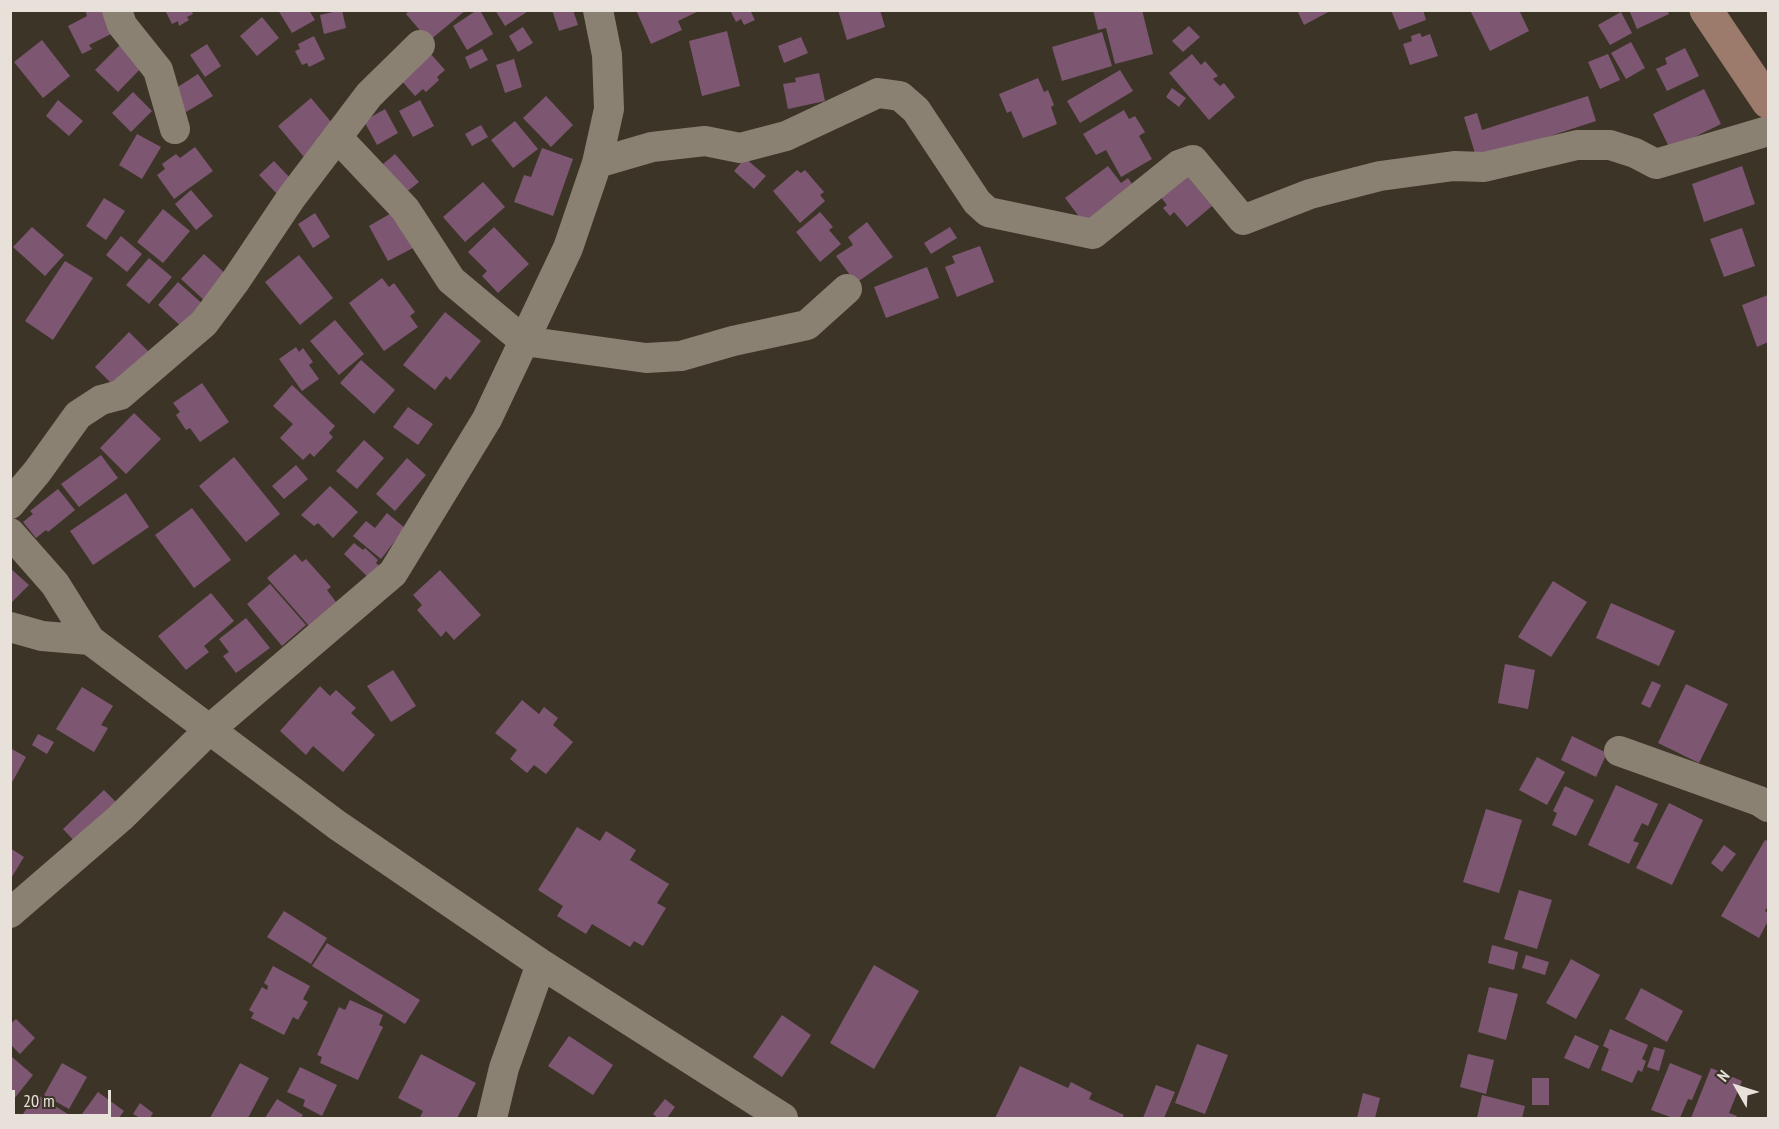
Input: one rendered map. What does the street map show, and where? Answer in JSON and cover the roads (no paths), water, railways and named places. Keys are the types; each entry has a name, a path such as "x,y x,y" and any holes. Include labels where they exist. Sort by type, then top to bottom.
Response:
{"street":[{"path":"117,10 122,25 158,70 175,129"},
{"path":"10,914 120,818 210,729 393,573 487,419 568,248 597,163 609,109 607,55 598,10"},
{"path":"1706,10 1768,102"},
{"path":"10,504 37,472 78,415 101,400 120,395 204,323 237,280 291,198 369,95 420,45"},
{"path":"597,163 652,147 705,141 740,148 786,136 878,93 900,96 916,110 976,202 988,212 1093,234 1179,165 1193,160 1243,220 1310,194 1380,176 1454,166 1484,167 1577,145 1610,145 1635,153 1656,164 1768,131"},
{"path":"337,137 405,209 451,280 524,341 646,358 681,356 733,341 807,325 847,289"},
{"path":"10,533 55,584 90,640 337,825 541,964 783,1119"},
{"path":"10,627 42,636 90,640"},
{"path":"1619,751 1759,801 1768,807"},
{"path":"492,1119 504,1068 541,964"}]}
